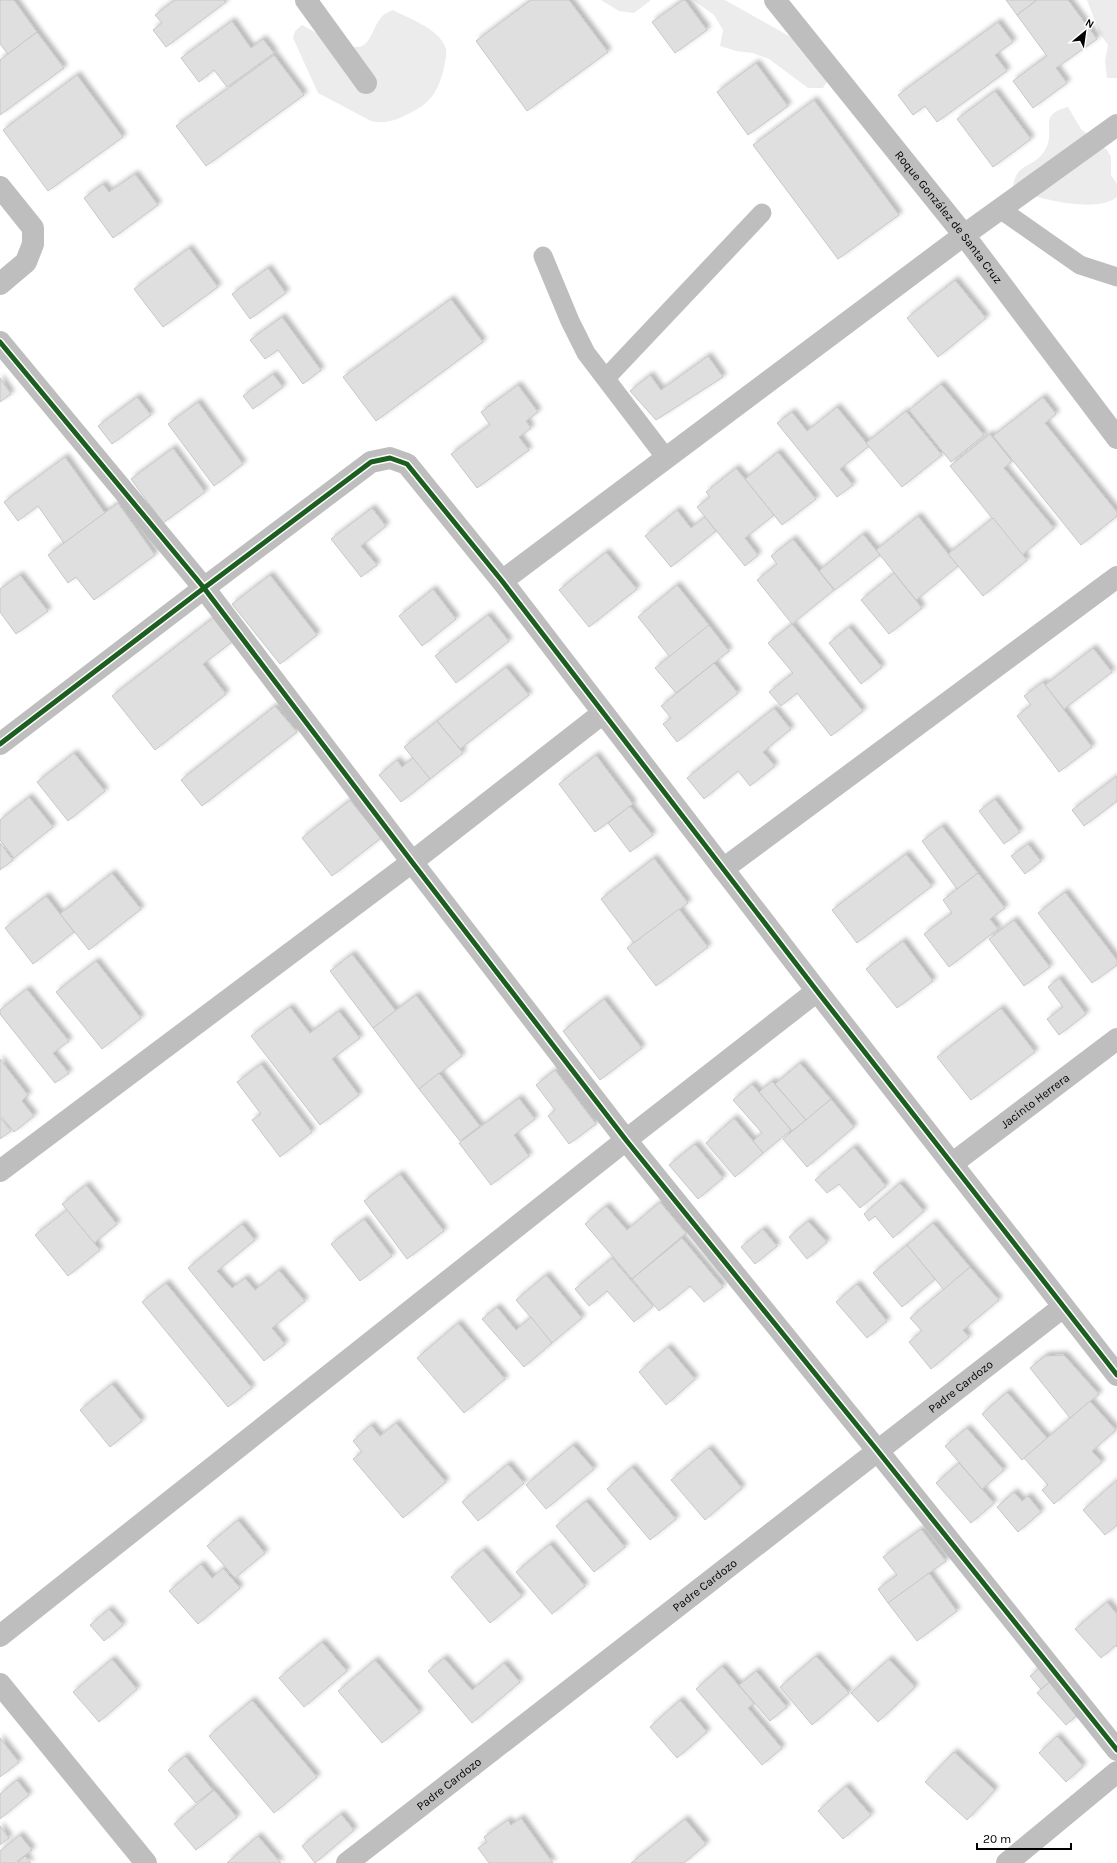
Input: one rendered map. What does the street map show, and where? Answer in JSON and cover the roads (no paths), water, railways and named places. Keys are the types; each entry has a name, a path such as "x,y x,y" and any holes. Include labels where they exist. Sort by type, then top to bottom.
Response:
{"street":[{"path":"306,0 366,83"},
{"name":"Roque González de Santa Cruz","path":"776,0 964,235 1117,438"},
{"path":"502,581 964,235 1117,125"},
{"path":"0,187 33,228 33,244 26,262 0,284"},
{"path":"0,342 204,588 626,1140 1117,1750"},
{"path":"0,744 371,462 390,458 407,464 502,581 817,991 1117,1375"},
{"path":"723,869 1117,577"},
{"path":"0,1171 412,862 603,713"},
{"path":"0,1636 626,1140 817,991"},
{"name":"Jacinto Herrera","path":"952,1163 1117,1039"},
{"name":"Padre Cardozo","path":"347,1863 1062,1306"},
{"path":"0,1684 146,1863"},
{"path":"1007,1863 1117,1772"}],"lane":[{"path":"1000,209 1080,265 1117,277"},
{"path":"606,378 762,213"},
{"path":"543,256 570,321 586,353 666,458"}]}
